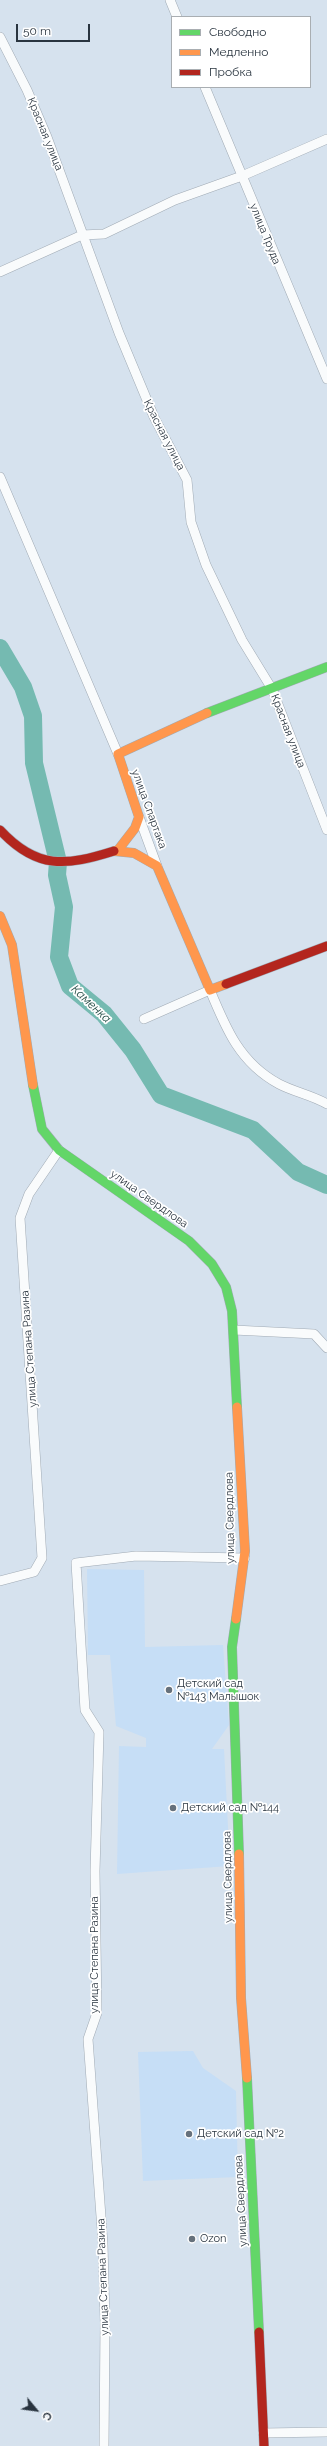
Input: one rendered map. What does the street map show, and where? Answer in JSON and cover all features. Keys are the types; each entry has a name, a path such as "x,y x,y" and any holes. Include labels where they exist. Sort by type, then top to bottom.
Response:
{"street":[{"path":"170,0 177,16"},
{"name":"Красная улица","path":"0,37 30,97 119,333 154,417 187,480 191,522 206,565 242,640 272,689 327,830"},
{"name":"улица Труда","path":"205,88 327,379"},
{"path":"0,272 82,235 104,234 175,200 242,176 327,139"},
{"name":"улица Спартака","path":"0,477 118,754 139,817 158,866 228,1033 240,1052 255,1068 280,1084 327,1104"},
{"path":"118,754 198,716 327,667"},
{"path":"118,850 135,828 139,817"},
{"path":"0,830 23,854 40,860 58,862 76,860 118,850 128,851 146,858 158,866"},
{"name":"улица Свердлова","path":"0,916 12,945 42,1129 59,1150 189,1241 212,1264 226,1287 232,1311 244,1558 232,1647 237,1758 241,1998 248,2096 264,2446"},
{"path":"144,1019 210,990 327,946"},
{"name":"улица Степана Разина","path":"0,1581 34,1572 42,1558 20,1218 29,1194 59,1150"},
{"path":"234,1330 314,1334 327,1348"},
{"name":"улица Степана Разина","path":"104,2446 105,2323 103,2244 88,2039 97,2013 95,1871 99,1732 85,1710 76,1563 136,1556 244,1558"},
{"path":"263,2433 327,2432"}],"shaded area":[{"path":"87,1569 144,1570 145,1647 223,1645 229,1725 212,1749 224,1749 230,1866 117,1874 119,1746 146,1747 146,1738 116,1726 110,1655 88,1655"},
{"name":"Детский сад №2","path":"193,2051 203,2068 236,2091 238,2177 143,2181 138,2052"}],"waterway":[{"name":"Каменка","path":"0,648 23,687 33,716 34,763 58,862 57,875 64,907 59,957 70,986 104,1014 133,1050 161,1095 253,1130 298,1172 327,1185"}],"traffic: fast":[{"path":"207,713 327,667"},
{"path":"33,1085 42,1129 59,1150 189,1241 212,1264 226,1287 232,1311 237,1407"},
{"path":"236,1619 232,1647 239,1854"},
{"path":"247,2078 259,2332"}],"traffic: slow":[{"path":"118,850 135,828 139,817 118,754 207,713"},
{"path":"114,851 134,853 157,866 210,990 226,984"},
{"path":"0,916 12,945 33,1085"},
{"path":"236,1619 245,1551 237,1407"},
{"path":"239,1854 241,1998 247,2078"}],"traffic: jam":[{"path":"0,830 14,843 27,852 40,858 53,861 81,860 114,851"},
{"path":"226,984 327,946"},
{"path":"259,2332 264,2446"}],"place":[{"name":"Детский сад №143 Малышок","path":"169,1690"},
{"name":"Детский сад №144","path":"173,1808"},
{"name":"Детский сад №2","path":"189,2134"},
{"name":"Ozon","path":"192,2239"}]}
